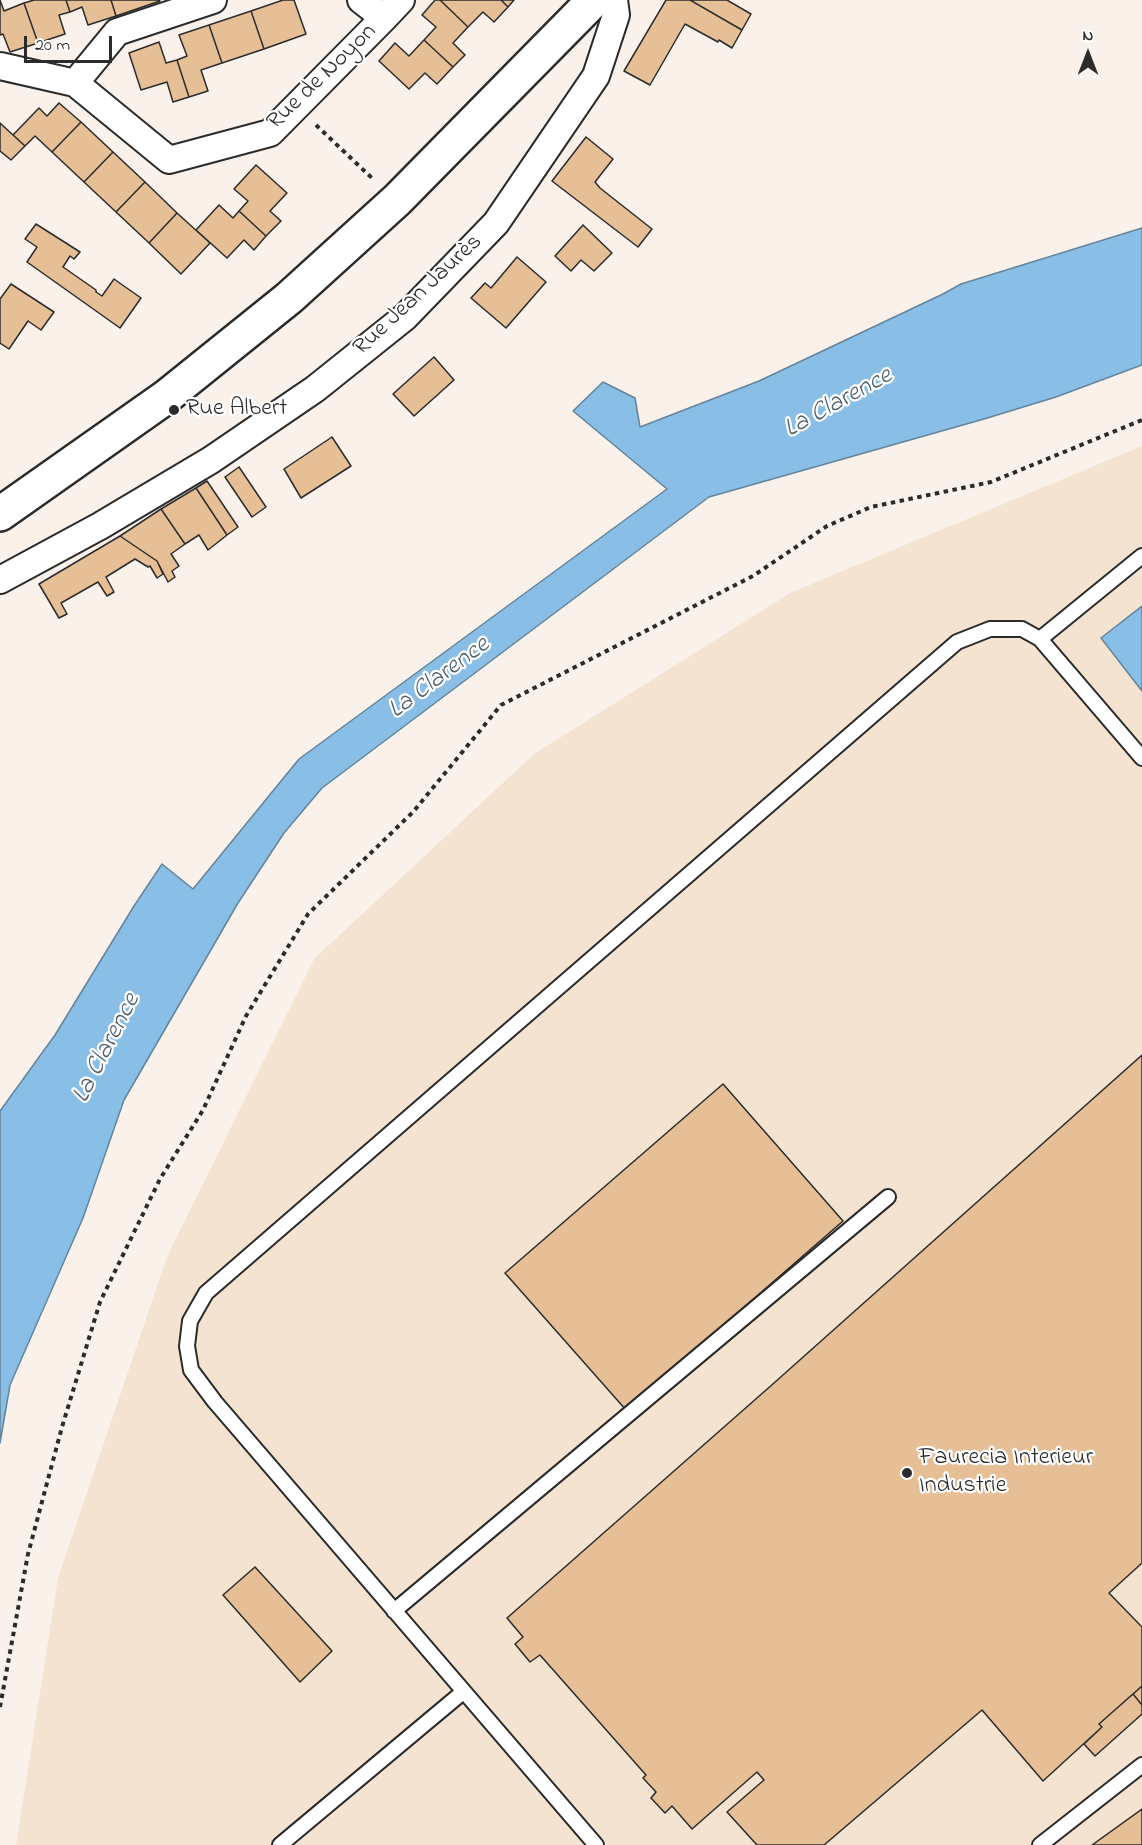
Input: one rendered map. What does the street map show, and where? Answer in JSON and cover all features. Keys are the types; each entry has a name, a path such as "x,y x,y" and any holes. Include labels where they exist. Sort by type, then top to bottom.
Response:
{"main road":[{"path":"0,514 166,397 289,298 397,200 594,0"}],"street":[{"path":"0,66 75,83 117,32 213,0"},
{"path":"361,0 393,9"},
{"name":"Rue Jean Jaurès","path":"0,580 100,526 211,460 315,389 405,317 496,223 596,76 616,15 614,0"},
{"name":"Rue de Noyon","path":"75,83 169,160 270,133 393,9"}],"lane":[{"path":"1040,639 1142,556"},
{"path":"596,1845 215,1402 191,1370 187,1346 190,1321 206,1293 957,642 990,629 1022,629 1040,639 1142,758"},
{"path":"394,1611 888,1197"},
{"path":"280,1845 463,1692"},
{"path":"1040,1845 1142,1765"}],"path":[{"path":"297,107 379,184"},
{"path":"0,1707 28,1554 62,1427 100,1302 160,1179 203,1110 246,1016 308,914 413,812 501,705 753,576 827,526 871,507 991,482 1142,420"}],"shaded area":[{"path":"1142,446 1142,1845 16,1845 58,1578 167,1257 314,959 534,754 790,593"}],"water":[{"name":"La Clarence","path":"1142,228 1142,365 1056,397 984,419 709,497 322,788 284,833 238,903 124,1100 83,1218 10,1385 0,1443 0,1111 55,1035 162,864 193,889 299,759 667,489 573,411 603,382 635,398 640,427 759,381 961,284"},
{"path":"1142,606 1142,691 1101,638"}],"building":[{"path":"0,0 4,11 24,3 38,43 10,52 3,34 0,35"},
{"path":"34,0 66,0 70,12 59,15 65,34 38,43 24,3"},
{"path":"66,0 111,0 116,16 88,25 82,7 70,12"},
{"path":"111,0 159,0 160,1 116,16"},
{"path":"283,0 294,0 306,34 264,49 251,11"},
{"path":"435,0 440,0 468,27 453,43 465,55 453,67 424,40 436,27 422,15"},
{"path":"440,0 501,0 508,7 494,22 483,12 468,27"},
{"path":"501,0 514,0 508,7"},
{"path":"666,0 690,0 742,30 732,48 685,24 650,85 624,71"},
{"path":"690,0 727,0 751,14 742,30"},
{"path":"251,11 264,49 222,63 209,25"},
{"path":"209,25 222,63 201,70 208,91 189,97 177,60 187,56 179,35"},
{"path":"424,40 453,67 437,84 425,73 409,89 379,61 395,43 409,56"},
{"path":"159,42 166,63 177,60 189,97 173,102 167,82 141,90 129,53"},
{"path":"59,103 81,122 52,152 35,136 25,146 13,135 39,108 47,116"},
{"path":"81,122 113,152 84,182 52,152"},
{"path":"0,123 25,146 11,160 0,151"},
{"path":"586,137 613,159 595,182 652,229 638,247 552,181"},
{"path":"113,152 145,182 116,212 84,182"},
{"path":"256,165 287,193 270,211 281,221 266,236 239,211 248,201 234,189"},
{"path":"145,182 177,213 149,243 116,212"},
{"path":"219,205 233,218 239,211 266,236 254,250 244,240 227,258 196,230"},
{"path":"177,213 210,243 181,274 149,243"},
{"path":"36,224 80,252 74,259 70,256 63,267 96,292 102,296 114,279 141,298 120,328 27,262 37,247 25,239"},
{"path":"583,225 612,253 594,271 581,260 571,271 555,256"},
{"path":"517,257 546,282 506,328 471,298 485,283 491,288"},
{"path":"11,284 54,312 41,330 28,321 9,349 0,343 0,299"},
{"path":"434,357 454,380 414,416 393,394"},
{"path":"332,437 351,466 301,498 284,469"},
{"path":"239,467 266,507 252,517 225,477"},
{"path":"207,481 238,527 227,535 196,488"},
{"path":"196,488 227,535 208,550 199,535 185,544 161,509"},
{"path":"161,509 185,544 171,554 179,566 172,571 175,577 168,582 157,561 120,536"},
{"path":"120,536 157,561 163,574 157,578 150,566 135,559 106,577 114,592 107,596 98,582 61,603 67,614 59,618 39,584"},
{"name":"Faurecia Interieur Industrie","path":"1142,1055 1142,1563 1109,1593 1142,1627 1142,1686 1099,1724 1102,1727 1043,1781 982,1710 824,1845 757,1845 727,1812 764,1780 757,1772 692,1829 672,1806 665,1813 651,1798 656,1792 643,1778 646,1775 540,1655 530,1662 515,1644 523,1637 507,1618"},
{"path":"723,1084 843,1221 626,1410 505,1273"},
{"path":"255,1567 332,1651 300,1682 223,1595"},
{"path":"1142,1686 1142,1705 1133,1694"},
{"path":"1133,1694 1142,1705 1142,1714 1095,1756 1084,1744 1102,1727 1099,1724"},
{"path":"1142,1809 1142,1845 1092,1845"}],"place":[{"name":"Rue Albert","path":"174,410"},
{"name":"Faurecia Interieur Industrie","path":"907,1473"}]}
